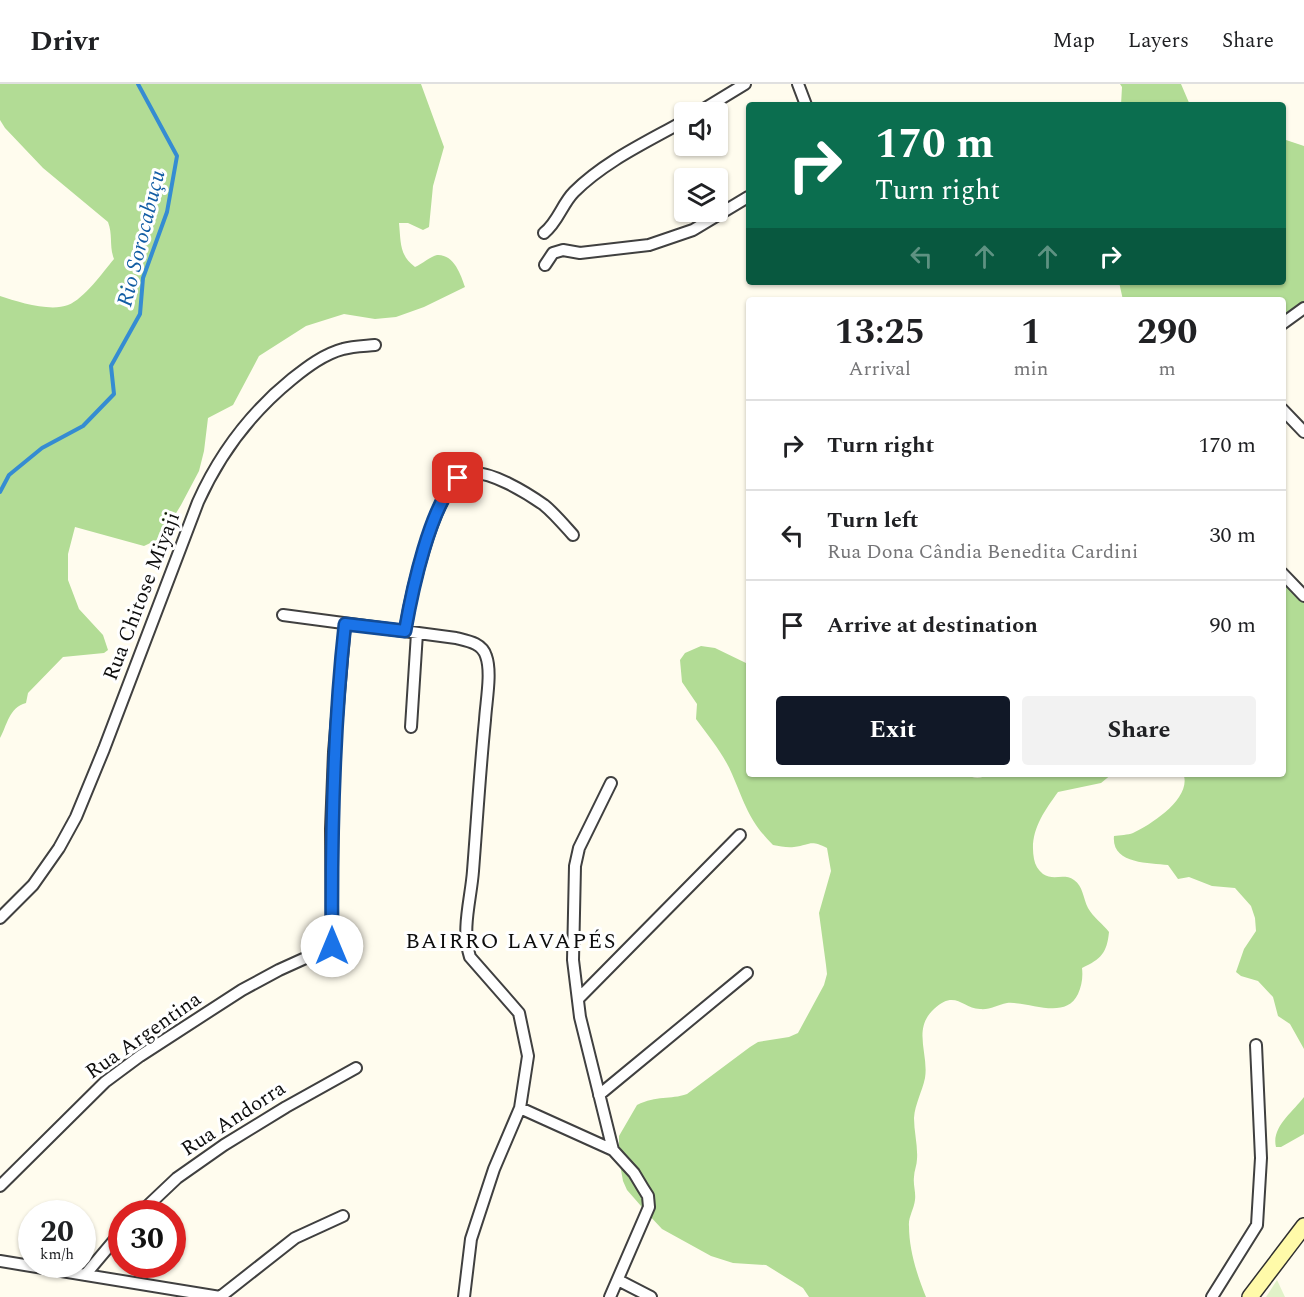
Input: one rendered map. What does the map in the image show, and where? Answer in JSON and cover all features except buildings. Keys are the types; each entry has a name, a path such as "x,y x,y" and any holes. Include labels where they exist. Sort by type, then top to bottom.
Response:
{"main road":[{"path":"1250,1297 1304,1226"}],"street":[{"path":"715,102 745,84"},
{"path":"798,84 805,102"},
{"path":"544,233 551,228 572,194 602,168 674,127"},
{"path":"545,265 553,253 563,250 580,253 649,244 693,230 746,198"},
{"path":"1286,321 1304,308"},
{"name":"Rua Chitose Miyaji","path":"0,918 33,885 59,848 76,817 210,474 260,408 302,370 323,357 344,349 375,345"},
{"path":"1286,413 1304,432"},
{"path":"405,631 410,600 438,508 451,485 458,478 468,473 491,475 545,506 573,535"},
{"path":"1286,577 1304,596"},
{"path":"282,615 470,641 478,645 486,656 488,668 486,701 473,873 468,900 467,948 470,957 519,1013 528,1056 520,1108 494,1168 471,1239 464,1297"},
{"name":"Rua Argentina","path":"0,1186 105,1082 140,1056 242,990 332,946 333,761 345,624"},
{"path":"411,727 417,633"},
{"path":"611,783 579,848 575,866 573,960 580,1017 613,1150"},
{"path":"578,999 740,835"},
{"path":"599,1095 747,973"},
{"path":"1212,1297 1257,1225 1261,1158 1256,1045"},
{"name":"Rua Andorra","path":"154,1200 177,1178 224,1145 356,1068"},
{"path":"520,1108 613,1150 639,1180 648,1196 649,1207 610,1297"},
{"path":"96,1277 220,1297 295,1238 344,1216"},
{"path":"96,1262 108,1248"},
{"path":"0,1261 18,1264"},
{"path":"618,1280 651,1297"}],"green space":[{"path":"0,84 421,84 444,147 433,186 429,227 423,230 408,223 399,223 403,253 415,267 437,255 448,258 456,266 465,287 424,307 396,317 375,319 344,314 306,326 259,356 233,405 208,418 199,471 161,538 144,546 75,527 68,554 68,580 79,609 103,635 108,650 104,653 63,657 28,693 26,703 20,705 12,713 0,738 0,296 43,307 68,305 87,291 114,259 108,222 43,168 5,128 0,120"},
{"path":"1120,84 1181,84 1189,102 1121,102 1122,87"},
{"path":"1286,140 1304,146 1304,306 1286,320 1286,297 1122,297 1120,285 1286,285"},
{"path":"1286,586 1304,595 1304,1049 1290,1024 1278,1016 1273,997 1258,981 1241,976 1236,972 1244,949 1256,931 1251,906 1235,888 1212,886 1189,877 1178,879 1168,865 1142,862 1125,857 1118,852 1114,836 1131,834 1168,810 1181,793 1184,777 1286,777"},
{"path":"701,646 715,648 746,663 746,777 1108,777 1101,783 1058,792 1042,815 1035,831 1034,859 1040,871 1051,877 1070,878 1077,883 1090,911 1109,932 1107,945 1102,954 1094,962 1082,968 1078,994 1065,1007 1056,1008 1007,1003 984,1009 948,1000 934,1009 924,1025 926,1069 914,1118 917,1161 914,1172 915,1197 909,1223 909,1235 912,1253 926,1297 809,1297 803,1288 766,1265 733,1263 711,1256 662,1229 627,1190 623,1181 619,1159 619,1136 637,1105 651,1100 687,1094 758,1042 789,1037 798,1033 824,985 827,974 819,913 831,871 827,848 813,843 791,847 773,845 753,820 724,759 696,719 697,704 682,682 680,660 685,653"},
{"path":"1304,1097 1304,1134 1281,1147 1276,1147 1275,1140 1280,1126"},
{"path":"1277,1280 1285,1297 1266,1297"}],"waterway":[{"name":"Rio Sorocabuçu","path":"0,492 9,475 42,448 83,426 114,394 111,366 140,314 143,278 167,212 177,156 138,84"}],"district":[{"name":"BAIRRO LAVAPÉS","path":"511,940"}],"route":[{"path":"332,946 332,781 345,624 405,631 410,600 438,508 445,494 458,478"}]}
